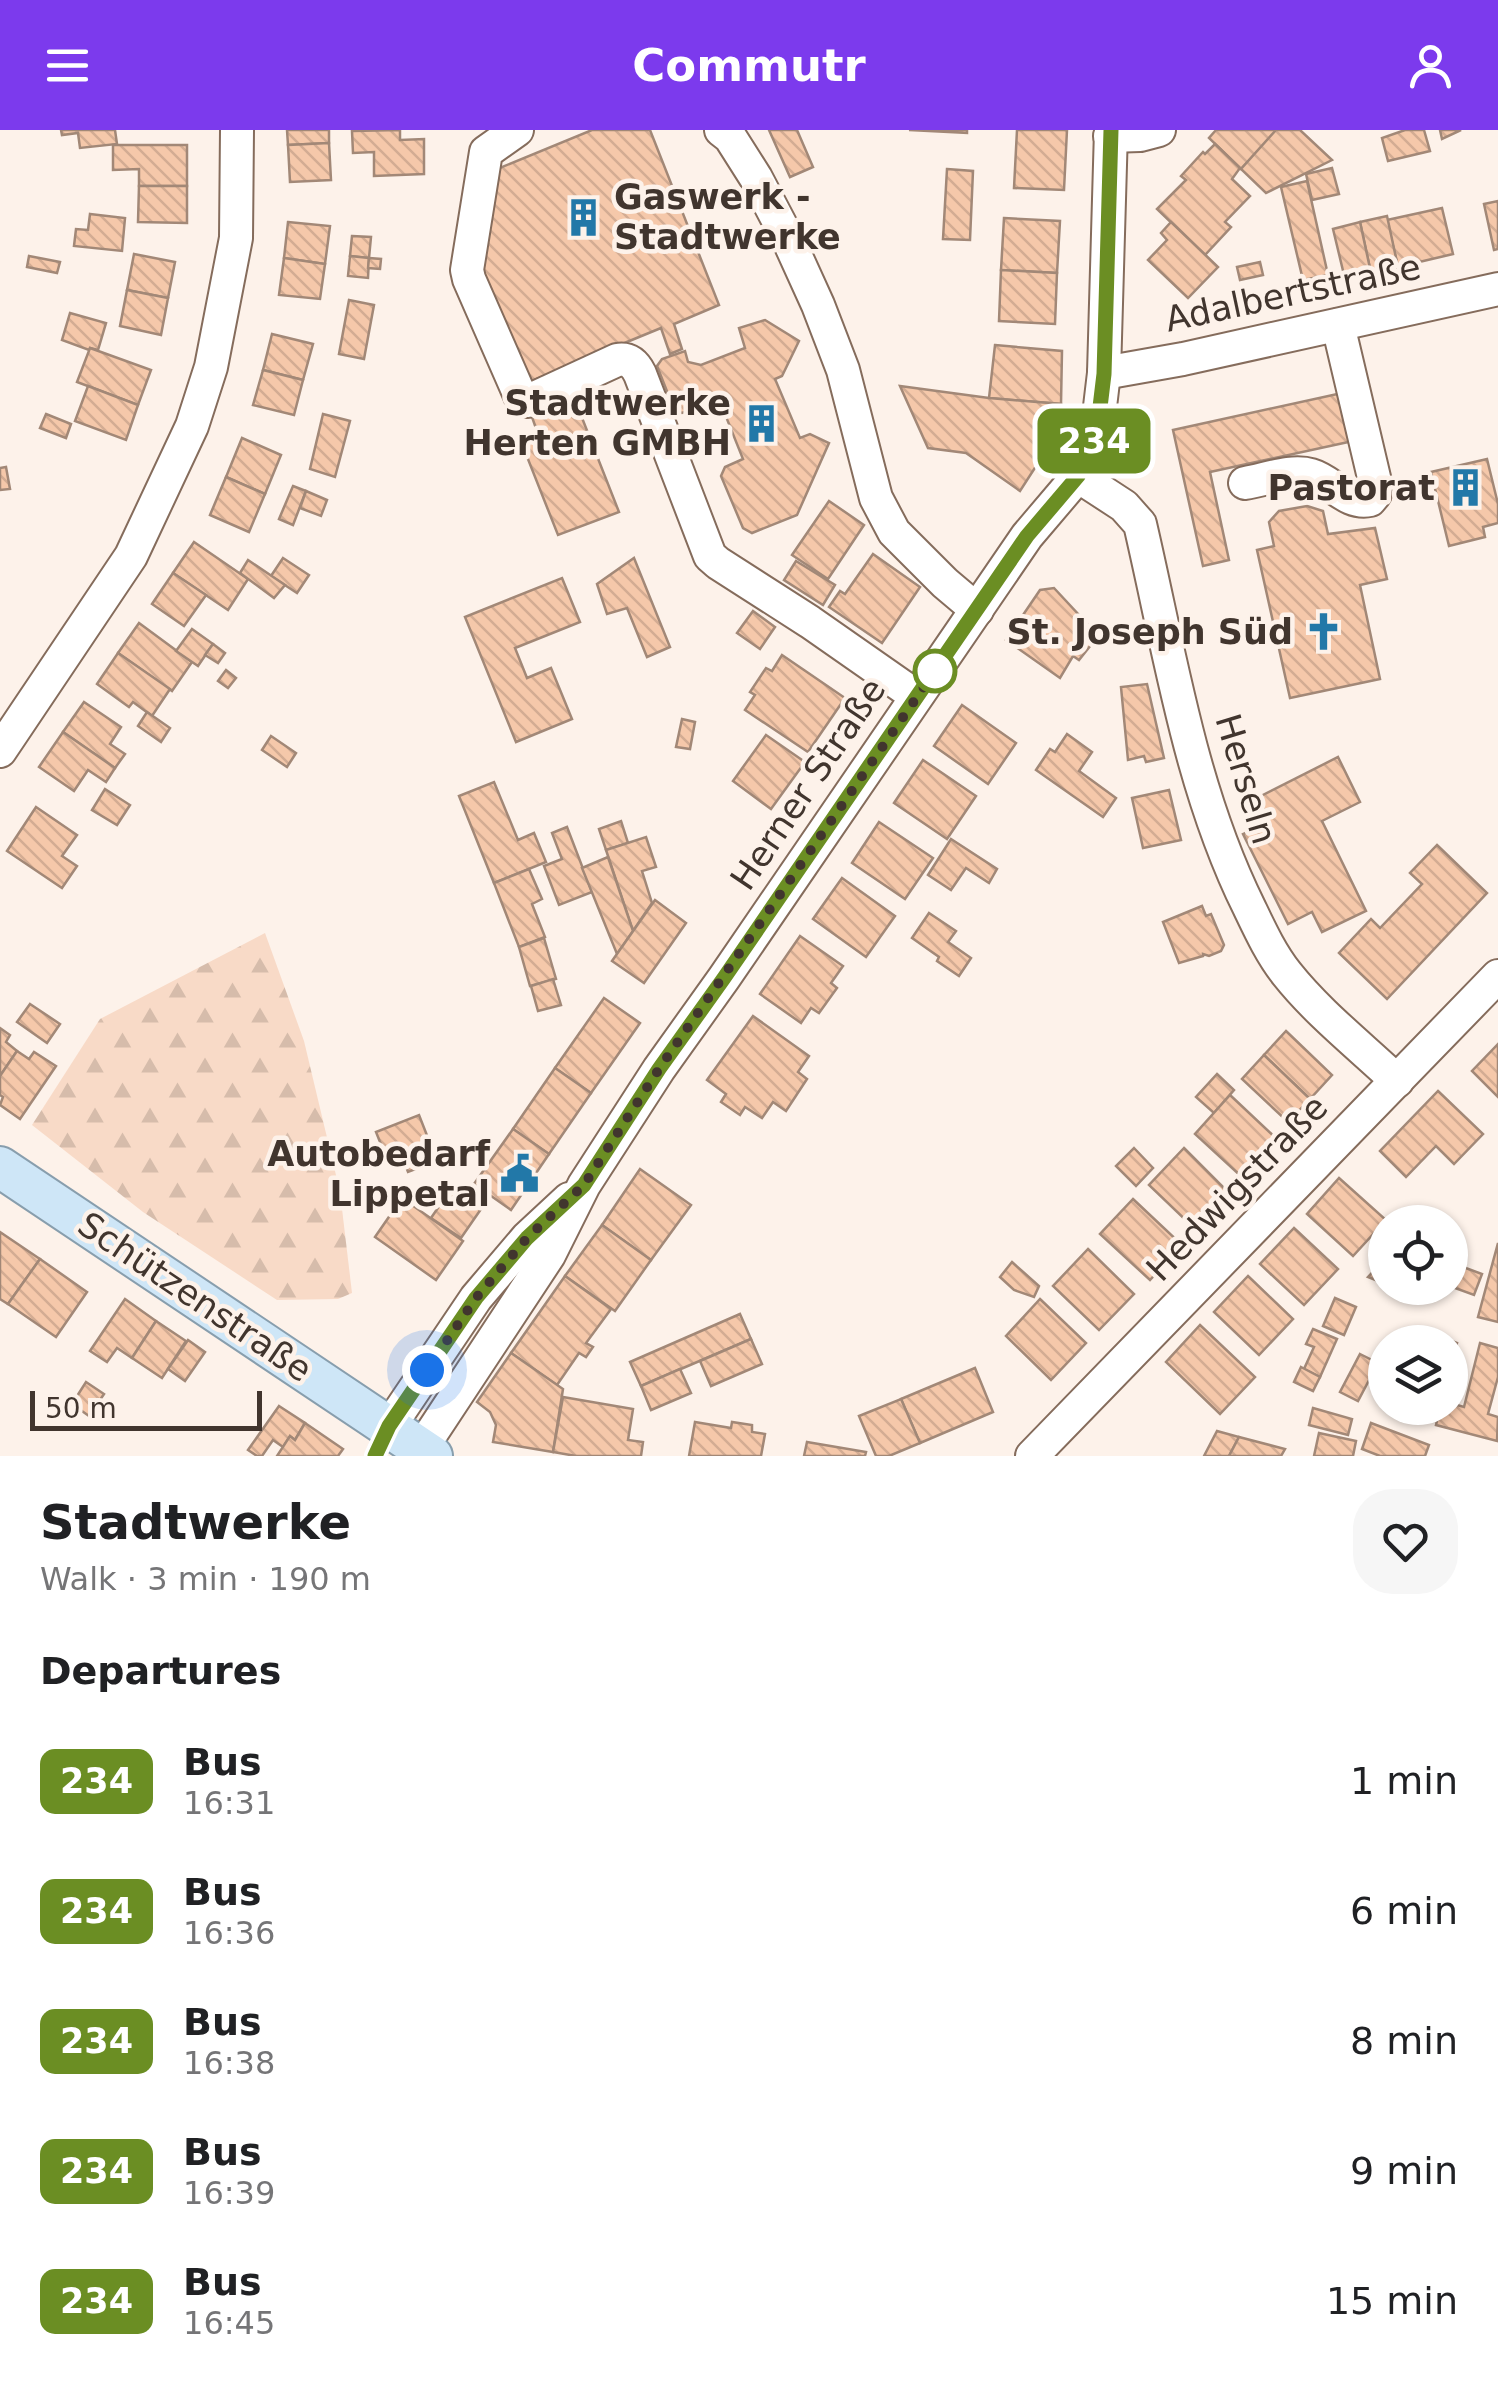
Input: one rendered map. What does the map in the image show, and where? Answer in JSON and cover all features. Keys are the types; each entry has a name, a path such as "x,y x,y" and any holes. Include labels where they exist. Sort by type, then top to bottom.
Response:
{"main road":[{"name":"Schützenstraße","path":"0,1167 407,1449"}],"street":[{"path":"0,751 131,556 192,426 211,368 236,238 236,130"},
{"path":"516,130 486,152 467,270 522,400 528,401 617,360 633,363 710,556 916,696"},
{"path":"722,130 756,178 818,304 843,370 876,498 894,532 977,610"},
{"path":"1110,133 1140,135 1160,130"},
{"name":"Herner Straße","path":"407,1449 549,1255 584,1185 659,1069 916,696 1027,536 1078,476 1097,432 1104,374 1110,133"},
{"name":"Adalbertstraße","path":"1104,374 1498,289"},
{"path":"1245,484 1304,474 1358,501 1370,500 1375,494 1338,325"},
{"name":"Herseln","path":"1078,476 1124,506 1140,524 1180,700 1217,837 1263,936 1285,972 1396,1081"},
{"name":"Hedwigstraße","path":"1032,1456 1498,976"}],"green space":[{"path":"265,933 304,1041 340,1192 352,1293 338,1299 277,1300 143,1212 32,1125 100,1019"}],"building":[{"path":"61,130 115,130 117,144 80,148 78,133 62,135"},
{"path":"287,130 329,130 329,143 288,145"},
{"path":"400,130 400,140 424,139 424,174 374,176 374,152 353,153 352,131"},
{"name":"Gaswerk - Stadtwerke","path":"592,130 650,130 719,305 674,324 682,349 670,354 661,328 527,383 478,262 490,172"},
{"path":"769,130 797,130 813,167 790,177"},
{"path":"909,130 967,130 967,133"},
{"path":"1017,130 1067,130 1064,190 1014,188"},
{"path":"1216,130 1277,131 1241,169 1209,138"},
{"path":"1276,130 1300,130 1332,160 1266,193 1241,169"},
{"path":"1405,130 1424,130 1430,151 1388,161 1382,138"},
{"path":"1440,130 1461,130 1442,139"},
{"path":"329,143 331,180 290,182 288,145"},
{"path":"1215,144 1240,168 1232,179 1250,196 1225,222 1231,227 1205,255 1157,209 1186,180 1181,176"},
{"path":"113,145 187,145 187,186 139,186 139,169 113,170"},
{"path":"1332,168 1339,194 1312,200 1306,174"},
{"path":"947,169 973,171 970,240 943,239"},
{"path":"1307,181 1328,275 1303,280 1281,187"},
{"path":"139,186 187,186 187,223 138,222"},
{"path":"1498,201 1498,249 1494,250 1484,204"},
{"path":"1442,208 1453,254 1398,267 1387,220"},
{"path":"90,214 125,218 122,251 74,246 76,229 88,230"},
{"path":"1387,216 1398,267 1371,273 1360,222"},
{"path":"1004,218 1060,221 1057,273 1001,270"},
{"path":"288,222 330,226 325,264 284,258"},
{"path":"1171,222 1218,267 1188,298 1148,260 1167,240 1161,233"},
{"path":"1360,222 1371,273 1345,279 1333,229"},
{"path":"352,236 371,237 369,258 350,256"},
{"path":"134,254 175,262 168,298 127,290"},
{"path":"29,256 60,262 57,273 27,267"},
{"path":"350,256 369,258 368,278 348,276"},
{"path":"284,258 325,264 320,299 279,295"},
{"path":"369,258 381,259 380,269 368,268"},
{"path":"1260,262 1263,275 1240,280 1237,267"},
{"path":"1001,270 1057,273 1055,324 999,321"},
{"path":"127,290 168,298 161,335 120,326"},
{"path":"349,300 374,305 364,359 339,354"},
{"path":"70,313 106,323 98,350 62,340"},
{"name":"Stadtwerke Herten GMBH","path":"765,320 799,341 782,376 775,379 800,438 810,434 829,443 797,515 752,533 743,528 721,476 725,467 743,459 719,399 682,413 674,409 657,366 662,359 685,351 688,362 701,365 745,348 739,328"},
{"path":"272,334 313,344 303,380 263,370"},
{"path":"995,345 1062,351 1061,404 989,398"},
{"path":"90,348 151,370 138,405 77,382"},
{"path":"263,370 303,380 294,415 253,405"},
{"path":"88,386 138,405 126,440 75,421"},
{"path":"900,386 1061,404 1060,429 1020,491 966,453 928,448"},
{"path":"1342,393 1353,441 1210,472 1229,560 1203,566 1173,430"},
{"path":"575,400 619,512 558,535 522,444 539,437 532,417"},
{"path":"46,414 71,424 66,438 40,428"},
{"path":"323,414 350,421 335,477 310,469"},
{"path":"242,438 281,455 265,494 226,477"},
{"name":"Pastorat","path":"1487,459 1498,504 1498,523 1483,527 1485,537 1449,546 1431,472"},
{"path":"6,467 10,489 0,490 0,468"},
{"path":"226,477 265,494 249,532 210,515"},
{"path":"293,486 306,491 293,525 279,519"},
{"path":"306,491 327,500 321,516 300,508"},
{"path":"829,501 864,525 828,579 792,555"},
{"name":"St. Joseph Süd","path":"1307,506 1323,511 1328,534 1375,528 1387,579 1360,585 1380,679 1290,698 1257,550 1274,546 1269,522 1279,511"},
{"path":"194,542 248,579 228,610 173,573"},
{"path":"873,554 920,587 882,643 829,607 840,591 845,594"},
{"path":"283,558 309,575 297,593 271,576"},
{"path":"634,558 670,647 647,657 627,608 607,614 597,584"},
{"path":"248,560 285,585 274,598 240,573"},
{"path":"796,561 835,585 823,605 784,580"},
{"path":"173,573 206,595 184,626 152,604"},
{"path":"562,578 580,622 515,648 527,678 551,668 572,719 516,742 465,617"},
{"path":"1054,588 1092,629 1085,640 1091,645 1079,660 1073,656 1060,678 1006,640 1040,590"},
{"path":"753,611 775,627 760,649 737,633"},
{"path":"139,623 192,662 172,691 118,653"},
{"path":"192,629 213,644 198,666 176,651"},
{"path":"213,644 225,653 218,663 205,655"},
{"path":"118,653 170,689 152,716 133,702 129,707 97,684"},
{"path":"782,655 845,698 808,752 745,710 755,695 750,692 766,668 772,671"},
{"path":"226,670 236,678 228,688 218,681"},
{"path":"1147,684 1164,758 1146,762 1144,756 1128,760 1121,687"},
{"path":"84,702 121,727 110,744 125,754 115,768 63,732"},
{"path":"962,705 1016,743 988,784 934,746"},
{"path":"147,712 170,728 161,742 138,726"},
{"path":"682,719 695,722 690,749 676,747"},
{"path":"63,732 115,768 106,782 88,770 74,791 39,767"},
{"path":"1067,734 1092,752 1079,771 1116,798 1103,817 1036,770 1050,749 1055,752"},
{"path":"766,735 805,762 771,809 733,781"},
{"path":"271,736 296,753 287,767 262,750"},
{"path":"1338,757 1360,802 1322,821 1366,911 1322,932 1312,912 1288,924 1243,834 1267,823 1255,799"},
{"path":"923,760 976,796 947,839 894,803"},
{"path":"494,782 518,840 534,833 546,862 494,883 459,796"},
{"path":"105,789 130,805 117,825 92,810"},
{"path":"1169,790 1181,840 1143,848 1132,798"},
{"path":"36,807 77,835 62,856 77,866 62,888 7,851"},
{"path":"621,821 628,843 606,850 599,829"},
{"path":"879,822 933,858 905,899 852,863"},
{"path":"567,827 592,892 559,905 544,866 562,859 552,833"},
{"path":"646,837 656,867 642,871 652,903 633,931 606,850"},
{"path":"951,839 997,869 989,883 966,868 951,890 928,875"},
{"path":"1437,845 1487,893 1387,999 1339,953 1371,919 1380,928 1422,884 1410,873"},
{"path":"608,857 633,931 617,954 582,868"},
{"path":"529,869 542,899 532,904 545,937 519,947 494,883"},
{"path":"842,878 895,916 866,957 813,919"},
{"path":"655,900 686,923 644,983 612,961"},
{"path":"1202,906 1206,916 1211,914 1224,945 1221,951 1209,956 1203,954 1179,963 1163,922"},
{"path":"929,913 956,931 948,942 971,958 959,976 912,938"},
{"path":"800,936 843,966 831,983 837,988 819,1013 811,1008 801,1023 760,994"},
{"path":"544,938 556,979 530,986 519,947"},
{"path":"553,979 561,1005 538,1011 531,986"},
{"path":"604,998 640,1023 591,1093 555,1068"},
{"path":"30,1004 60,1024 47,1043 17,1022"},
{"path":"753,1016 809,1056 798,1072 807,1079 786,1111 773,1102 762,1118 745,1107 740,1115 721,1102 726,1094 707,1080"},
{"path":"0,1028 10,1035 6,1042 17,1051 0,1076"},
{"path":"1286,1031 1332,1075 1310,1099 1264,1055"},
{"path":"1498,1044 1498,1097 1472,1071"},
{"path":"17,1051 29,1059 34,1052 56,1066 20,1119 0,1105 0,1076"},
{"path":"1264,1055 1310,1099 1288,1122 1242,1079"},
{"path":"555,1068 591,1093 549,1154 513,1129"},
{"path":"1217,1074 1234,1090 1214,1113 1196,1097"},
{"path":"1438,1091 1483,1134 1454,1164 1436,1146 1406,1177 1380,1151"},
{"path":"1230,1095 1279,1141 1244,1179 1195,1134"},
{"path":"419,1115 437,1161 408,1172 400,1151 386,1157 376,1132"},
{"path":"513,1129 549,1154 511,1210 474,1184"},
{"path":"1134,1148 1153,1168 1136,1186 1116,1166"},
{"path":"1184,1148 1230,1194 1196,1230 1149,1185"},
{"path":"640,1169 691,1205 651,1260 602,1225"},
{"path":"1339,1178 1369,1205 1368,1240 1353,1256 1307,1214"},
{"path":"451,1189 481,1209 461,1238 431,1218"},
{"path":"402,1198 463,1241 436,1280 375,1237"},
{"path":"1133,1199 1182,1245 1150,1280 1100,1234"},
{"path":"602,1225 651,1260 615,1311 565,1276"},
{"path":"1294,1228 1338,1269 1304,1305 1260,1264"},
{"path":"0,1232 40,1259 8,1304 0,1299"},
{"path":"1498,1243 1498,1322 1478,1317"},
{"path":"1088,1249 1134,1294 1099,1330 1053,1286"},
{"path":"40,1259 87,1292 56,1337 8,1304"},
{"path":"1012,1262 1039,1286 1034,1297 1014,1290 1000,1277"},
{"path":"1468,1269 1482,1274 1474,1295 1468,1293"},
{"path":"565,1276 611,1309 586,1343 593,1347 586,1357 579,1353 557,1385 511,1353"},
{"path":"1248,1276 1293,1319 1259,1355 1214,1312"},
{"path":"1335,1298 1356,1307 1344,1335 1323,1326"},
{"path":"125,1299 156,1321 132,1358 117,1348 107,1362 90,1351"},
{"path":"1040,1299 1086,1343 1051,1380 1006,1336"},
{"path":"740,1314 751,1339 641,1386 630,1362"},
{"path":"156,1321 186,1341 162,1378 132,1358"},
{"path":"1200,1325 1255,1377 1220,1414 1166,1362"},
{"path":"1313,1329 1337,1339 1320,1377 1304,1369 1314,1347 1306,1344"},
{"path":"751,1339 762,1364 711,1386 700,1361"},
{"path":"188,1340 205,1352 185,1381 168,1369"},
{"path":"1480,1343 1498,1348 1498,1377 1488,1414 1498,1417 1497,1441 1436,1425 1468,1425 1468,1391"},
{"path":"511,1353 563,1389 553,1452 493,1442 496,1425 490,1412 477,1402"},
{"path":"1360,1354 1368,1358 1368,1382 1358,1401 1340,1392"},
{"path":"1301,1367 1320,1377 1313,1391 1294,1382"},
{"path":"975,1368 993,1412 920,1443 901,1399"},
{"path":"680,1369 691,1393 651,1410 641,1386"},
{"path":"86,1382 104,1394 89,1416 72,1404"},
{"path":"563,1397 633,1409 628,1440 643,1442 641,1456 553,1452"},
{"path":"901,1399 920,1443 889,1456 876,1456 859,1416"},
{"path":"279,1406 305,1423 295,1440 290,1436 283,1447 273,1440 262,1456 257,1456 248,1450"},
{"path":"1313,1408 1352,1419 1348,1435 1309,1425"},
{"path":"695,1422 731,1428 732,1422 752,1425 752,1432 765,1434 761,1456 689,1456"},
{"path":"305,1423 343,1449 338,1456 277,1456 290,1436 295,1440"},
{"path":"1370,1425 1429,1445 1425,1456 1380,1456 1362,1449"},
{"path":"1217,1431 1239,1437 1229,1456 1204,1456"},
{"path":"1319,1433 1356,1441 1353,1456 1314,1456"},
{"path":"1239,1437 1285,1449 1281,1456 1229,1456"},
{"path":"807,1442 866,1452 865,1456 804,1456"}],"bus line":[{"name":"234","path":"375,1456 389,1426 476,1298 527,1238 584,1185 659,1069 1027,536 1078,476 1097,432 1104,374 1111,130"}],"place":[{"name":"Gaswerk - Stadtwerke","path":"584,217"},
{"name":"Stadtwerke Herten GMBH","path":"761,423"},
{"name":"Pastorat","path":"1465,488"},
{"name":"St. Joseph Süd","path":"1323,632"},
{"name":"Autobedarf Lippetal","path":"520,1174"}],"route":[{"path":"427,1370 476,1298 527,1238 584,1185 659,1069 935,671"}]}
